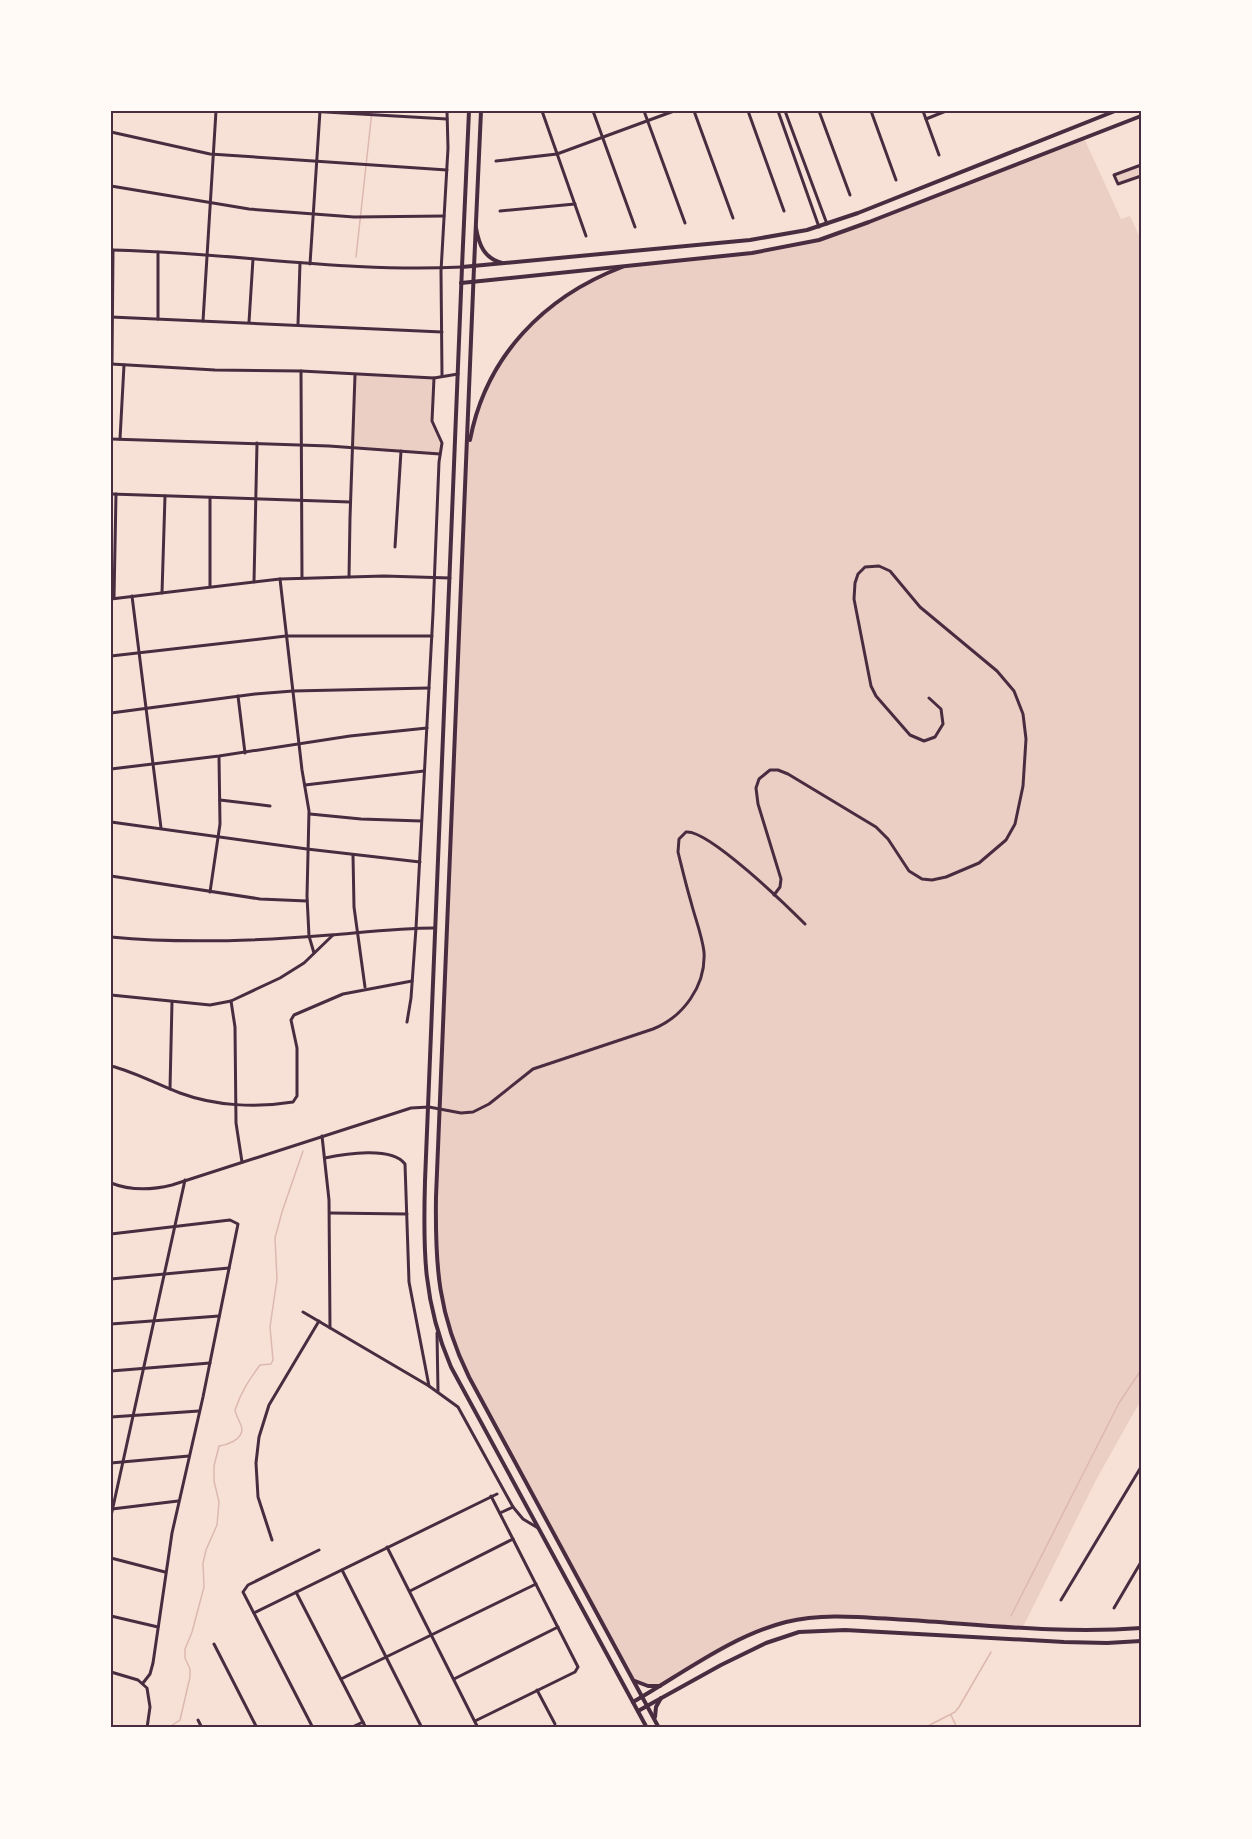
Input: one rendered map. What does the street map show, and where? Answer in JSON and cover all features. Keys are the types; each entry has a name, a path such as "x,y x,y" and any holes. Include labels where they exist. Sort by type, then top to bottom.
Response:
{"main road":[{"path":"469,111 429,1107 424,1252 426,1284 437,1332 451,1368 647,1728"},
{"path":"481,111 440,1110 436,1258 442,1300 451,1336 469,1377 659,1728"},
{"path":"462,267 770,238 819,227 1114,111"},
{"path":"461,283 752,253 819,240 1141,116"},
{"path":"476,228 483,251 492,259 506,264"},
{"path":"467,452 474,418 486,388 504,356 521,335 552,305 577,288 629,265"},
{"path":"633,1702 712,1655 760,1632 789,1621 812,1617 895,1619 1090,1630 1141,1628"},
{"path":"638,1711 766,1643 809,1631 854,1630 1092,1643 1141,1641"},
{"path":"633,1680 648,1686 660,1686"},
{"path":"655,1721 655,1711 661,1698"}],"street":[{"path":"203,321 216,111"},
{"path":"308,111 447,119"},
{"path":"442,376 441,268 447,170 447,111"},
{"path":"542,111 586,236"},
{"path":"593,111 635,227"},
{"path":"644,111 685,223"},
{"path":"496,161 557,154 674,111"},
{"path":"694,111 733,218"},
{"path":"748,111 784,211"},
{"path":"778,111 819,227"},
{"path":"785,111 827,224"},
{"path":"819,111 850,195"},
{"path":"871,111 896,180"},
{"path":"923,111 939,155"},
{"path":"926,119 946,111"},
{"path":"310,264 320,112"},
{"path":"111,132 213,154 447,170"},
{"path":"1141,165 1114,175 1118,184 1141,176"},
{"path":"111,186 249,209 366,217 444,216"},
{"path":"500,211 575,204"},
{"path":"458,374 434,378 112,364 112,250 352,267 462,267"},
{"path":"158,252 158,319"},
{"path":"249,322 253,259"},
{"path":"298,324 300,263"},
{"path":"111,317 442,332"},
{"path":"120,439 124,364"},
{"path":"301,371 302,578"},
{"path":"349,577 355,375"},
{"path":"407,1022 420,862 442,443 432,421 434,378"},
{"path":"111,439 302,445 440,454"},
{"path":"254,582 256,443"},
{"path":"394,547 401,451"},
{"path":"111,494 350,502"},
{"path":"116,494 112,599 280,579 450,578"},
{"path":"162,593 165,496"},
{"path":"210,498 210,587"},
{"path":"774,894 780,887 781,879 756,794 759,779 773,769 788,774 876,827 888,839 909,871 922,879 939,879 970,868 988,857 1006,840 1015,824 1019,808 1026,739 1023,714 1014,691 998,670 960,642 920,607 890,571 879,566 865,567 856,578 854,599 873,691 910,735 919,740 935,737 944,724 941,709 929,698"},
{"path":"280,579 304,785 310,814 307,901 309,936 314,953"},
{"path":"132,596 161,828"},
{"path":"111,656 286,636 432,636"},
{"path":"111,713 293,691 429,688"},
{"path":"238,696 245,753"},
{"path":"111,769 427,728"},
{"path":"210,892 219,836 219,756"},
{"path":"304,785 424,771"},
{"path":"220,800 270,806"},
{"path":"310,814 361,819 422,821"},
{"path":"111,822 420,862"},
{"path":"111,1183 148,1189 185,1180 405,1109 429,1107 461,1113 478,1110 533,1069 668,1023 680,1013 691,997 700,979 704,953 678,852 682,834 690,831 706,838 774,894 805,924"},
{"path":"353,855 357,932 365,988"},
{"path":"111,876 272,900 307,901"},
{"path":"111,937 192,942 436,928"},
{"path":"111,995 210,1005 231,1001 280,978 304,963 333,935"},
{"path":"111,1066 138,1074 188,1096 220,1104 293,1102 297,1096 298,1059 291,1023 292,1017 343,994 365,988 412,981"},
{"path":"231,1001 235,1027 236,1123 243,1162"},
{"path":"170,1089 172,1002"},
{"path":"322,1136 330,1213 330,1328"},
{"path":"325,1158 365,1152 403,1160 406,1167 409,1282 429,1386"},
{"path":"111,1516 185,1180"},
{"path":"330,1213 407,1215"},
{"path":"111,1234 230,1220 236,1222 237,1227 210,1363 178,1501 165,1572 152,1670 143,1683"},
{"path":"111,1279 230,1268"},
{"path":"303,1312 429,1386 458,1407 513,1507 523,1519 538,1528"},
{"path":"111,1324 219,1316"},
{"path":"272,1540 258,1497 256,1463 259,1437 269,1405 319,1321"},
{"path":"437,1332 438,1392"},
{"path":"111,1371 210,1363"},
{"path":"111,1417 199,1411"},
{"path":"111,1463 189,1456"},
{"path":"1062,1600 1141,1467"},
{"path":"254,1613 497,1494"},
{"path":"475,1721 575,1672 578,1666 491,1496"},
{"path":"112,1509 178,1501"},
{"path":"500,1513 513,1507"},
{"path":"409,1591 513,1539"},
{"path":"387,1547 478,1728"},
{"path":"313,1728 244,1590 248,1585 319,1550"},
{"path":"111,1558 165,1572"},
{"path":"1114,1608 1141,1562"},
{"path":"342,1570 422,1728"},
{"path":"341,1679 536,1584"},
{"path":"296,1592 366,1728"},
{"path":"111,1616 158,1627"},
{"path":"454,1679 558,1627"},
{"path":"214,1644 257,1728"},
{"path":"111,1672 143,1683 147,1688 150,1701 147,1728"},
{"path":"537,1690 555,1724"},
{"path":"198,1720 202,1728"},
{"path":"350,1728 363,1722"},
{"path":"111,1727 118,1728"}],"shaded area":[{"path":"1084,138 1121,219 1130,216 1141,240 1141,1400 1096,1480 1023,1627 823,1617 789,1621 750,1636 660,1686 654,1686 633,1680 461,1360 442,1300 436,1244 467,452 471,432 495,371 527,328 577,288 629,265 752,253 819,240"},
{"path":"1141,165 1141,176 1118,184 1114,175"},
{"path":"355,375 434,378 432,421 441,439 440,454 352,448"}],"waterway":[{"path":"356,257 372,111"},
{"path":"168,1728 180,1720 190,1677 185,1649 204,1587 203,1563 206,1550 217,1525 219,1502 214,1481 214,1466 219,1446 230,1443 240,1436 242,1429 235,1410 240,1397 260,1365 271,1364 273,1360 270,1327 277,1279 275,1238 303,1151"},
{"path":"1011,1616 1119,1403 1141,1370"},
{"path":"924,1728 955,1712 991,1652"},
{"path":"951,1715 957,1728"},
{"path":"1132,1728 1141,1724"}]}
